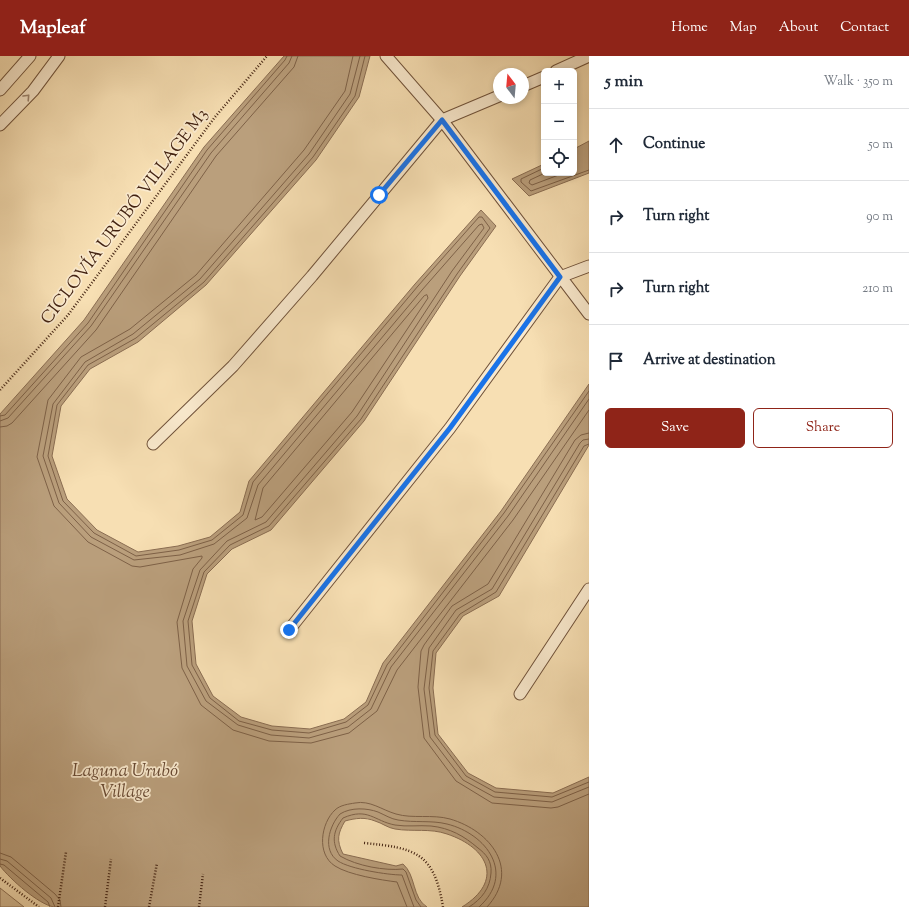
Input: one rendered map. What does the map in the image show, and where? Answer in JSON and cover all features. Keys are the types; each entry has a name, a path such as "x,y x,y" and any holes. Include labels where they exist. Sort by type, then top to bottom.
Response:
{"street":[{"path":"0,90 30,56"},
{"path":"0,125 32,91 59,56"},
{"path":"386,56 442,120 589,314"},
{"path":"563,68 589,56"},
{"path":"529,83 541,78"},
{"path":"153,444 233,366 312,276 442,120 493,99"},
{"path":"289,630 450,428 560,277 589,266"},
{"path":"520,694 589,589"}],"path":[{"name":"CICLOVÍA URUBÓ VILLAGE M3","path":"0,390 68,315 215,117 267,56"},
{"path":"364,843 394,846 413,852 424,859 439,886 443,907"},
{"path":"58,907 66,852"},
{"path":"105,907 111,859"},
{"path":"149,907 157,863"},
{"path":"199,907 203,874"},
{"path":"0,878 39,907"}],"shaded area":[{"path":"0,888 24,907 0,907"}],"water":[{"name":"Laguna Urubó Village","path":"284,56 370,56 359,97 316,160 206,285 138,342 90,369 61,406 52,456 67,499 97,530 138,552 178,546 210,537 240,512 249,481 415,284 481,210 496,226 460,276 364,421 271,530 232,549 207,574 192,621 196,664 213,696 241,717 272,726 310,729 344,719 366,702 383,663 501,511 589,384 589,445 499,596 463,616 436,653 433,688 438,734 468,773 496,788 553,793 589,777 589,907 462,907 475,897 483,887 487,876 486,866 481,856 473,848 461,840 441,832 395,829 364,818 345,821 339,837 339,845 343,854 396,866 403,864 410,874 419,898 427,907 54,907 40,901 25,891 0,866 0,414 84,320 204,147"},
{"path":"589,141 589,173 529,196 512,179 541,165 541,176 577,176 577,147"}],"route":[{"path":"289,630 368,534 450,428 560,277 442,120 379,195"}]}
